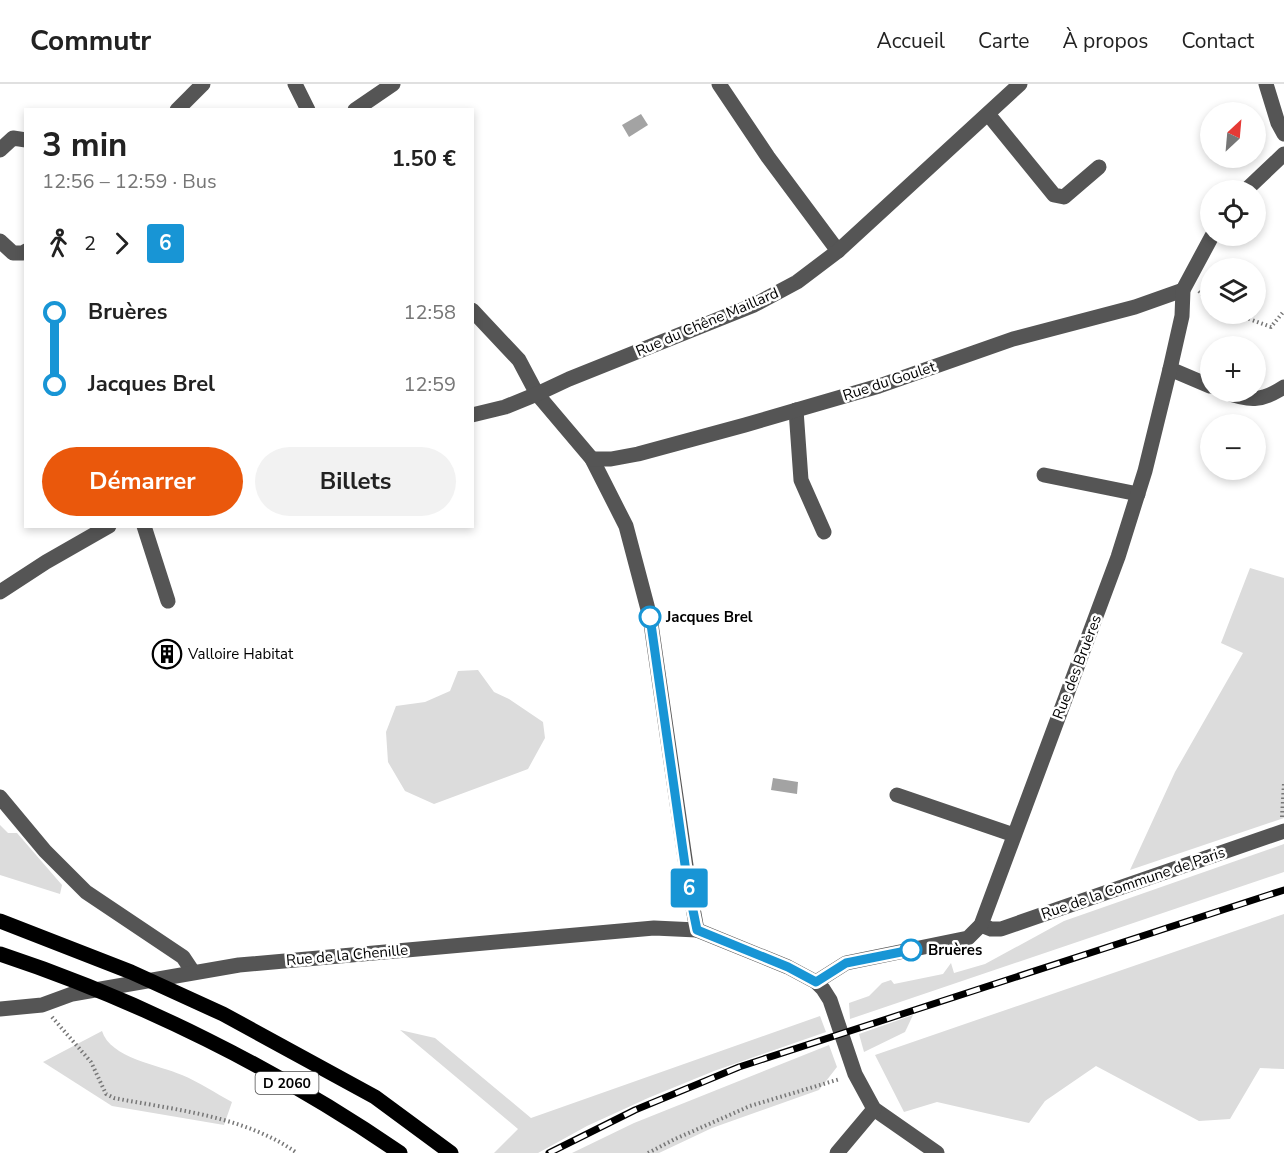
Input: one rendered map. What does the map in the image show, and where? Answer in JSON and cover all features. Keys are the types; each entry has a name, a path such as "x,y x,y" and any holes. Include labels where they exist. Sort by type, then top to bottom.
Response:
{"main road":[{"name":"D 2060","path":"0,921 75,950 223,1014 375,1097 446,1150"},
{"name":"D 2060","path":"0,954 91,988 169,1022 307,1093 400,1153"}],"street":[{"path":"179,108 203,84"},
{"path":"295,84 307,108"},
{"path":"358,108 393,84"},
{"path":"719,84 768,157 838,251"},
{"name":"Rue du Chêne Maillard","path":"474,415 505,407 754,305 797,282 838,251 1020,84"},
{"path":"1266,84 1278,123 1284,134"},
{"path":"988,114 1054,195 1064,197 1100,167"},
{"path":"0,150 13,138 24,140"},
{"path":"1257,180 1284,154"},
{"path":"0,241 13,253 24,252"},
{"name":"Rue des Bruères","path":"981,925 1118,557 1138,494 1182,316 1208,246"},
{"name":"Rue du Goulet","path":"592,459 611,459 638,454 796,410 879,386 1013,339 1135,308 1190,290"},
{"path":"474,312 519,360 537,394 592,459 626,526 650,617 688,886 697,930"},
{"path":"1170,369 1200,382"},
{"path":"1266,396 1284,387"},
{"path":"796,410 801,480 824,532"},
{"path":"1044,475 1138,494"},
{"path":"3,585 105,528"},
{"path":"145,528 168,601"},
{"path":"897,795 1014,835"},
{"path":"0,797 45,851 86,892 183,957 193,972"},
{"name":"Rue de la Commune de Paris","path":"981,925 991,929 1001,929 1284,829"},
{"path":"937,1153 874,1109 855,1074 830,1000 816,982 846,963 968,938 981,925"},
{"name":"Rue de la Chenille","path":"0,1009 42,1005 72,994 239,965 654,928 697,930 788,967 816,982"},
{"path":"837,1153 874,1109"}],"path":[{"path":"1190,290 1200,296"},
{"path":"1263,324 1271,327 1284,312"},
{"path":"1284,783 1281,812 1284,829"},
{"path":"42,1005 90,1062 106,1094 114,1098 231,1122 281,1141 297,1153"},
{"path":"648,1153 750,1106 855,1074"}],"shaded area":[{"path":"641,114 648,125 629,137 622,125"},
{"path":"1250,568 1284,578 1284,818 1130,870 1175,772 1243,653 1221,643"},
{"path":"478,670 494,692 509,699 543,722 545,738 528,769 434,804 405,791 388,762 386,732 396,706 425,702 450,691 458,671"},
{"path":"773,778 798,782 797,794 771,790"},
{"path":"0,825 8,833 17,833 62,885 60,894 0,875"},
{"path":"1284,844 1284,872 850,1019 849,1003 869,996 882,983 891,980 894,984 943,974 951,963 954,973 985,964 1064,921"},
{"path":"1284,914 1284,1069 1260,1068 1230,1119 1199,1121 1096,1066 1045,1101 1029,1123 937,1102 904,1112 875,1055"},
{"path":"913,1015 905,1032 864,1052 859,1034"},
{"path":"820,1016 826,1032 714,1071 648,1098 587,1126 538,1153 494,1153 518,1129 400,1030 435,1038 531,1118"},
{"path":"102,1031 115,1048 125,1054 188,1078 232,1102 224,1125 112,1106 43,1062"},
{"path":"829,1045 837,1067 819,1090 712,1128 659,1153 572,1153 634,1123"}],"railway":[{"path":"549,1153 635,1110 739,1067 1284,890"}],"bus line":[{"name":"6","path":"650,617 688,886 697,930 788,967 816,982 846,963 911,950"}],"place":[{"name":"Jacques Brel","path":"650,617"},
{"name":"Valloire Habitat","path":"167,654"},
{"name":"Bruères","path":"911,950"}]}
